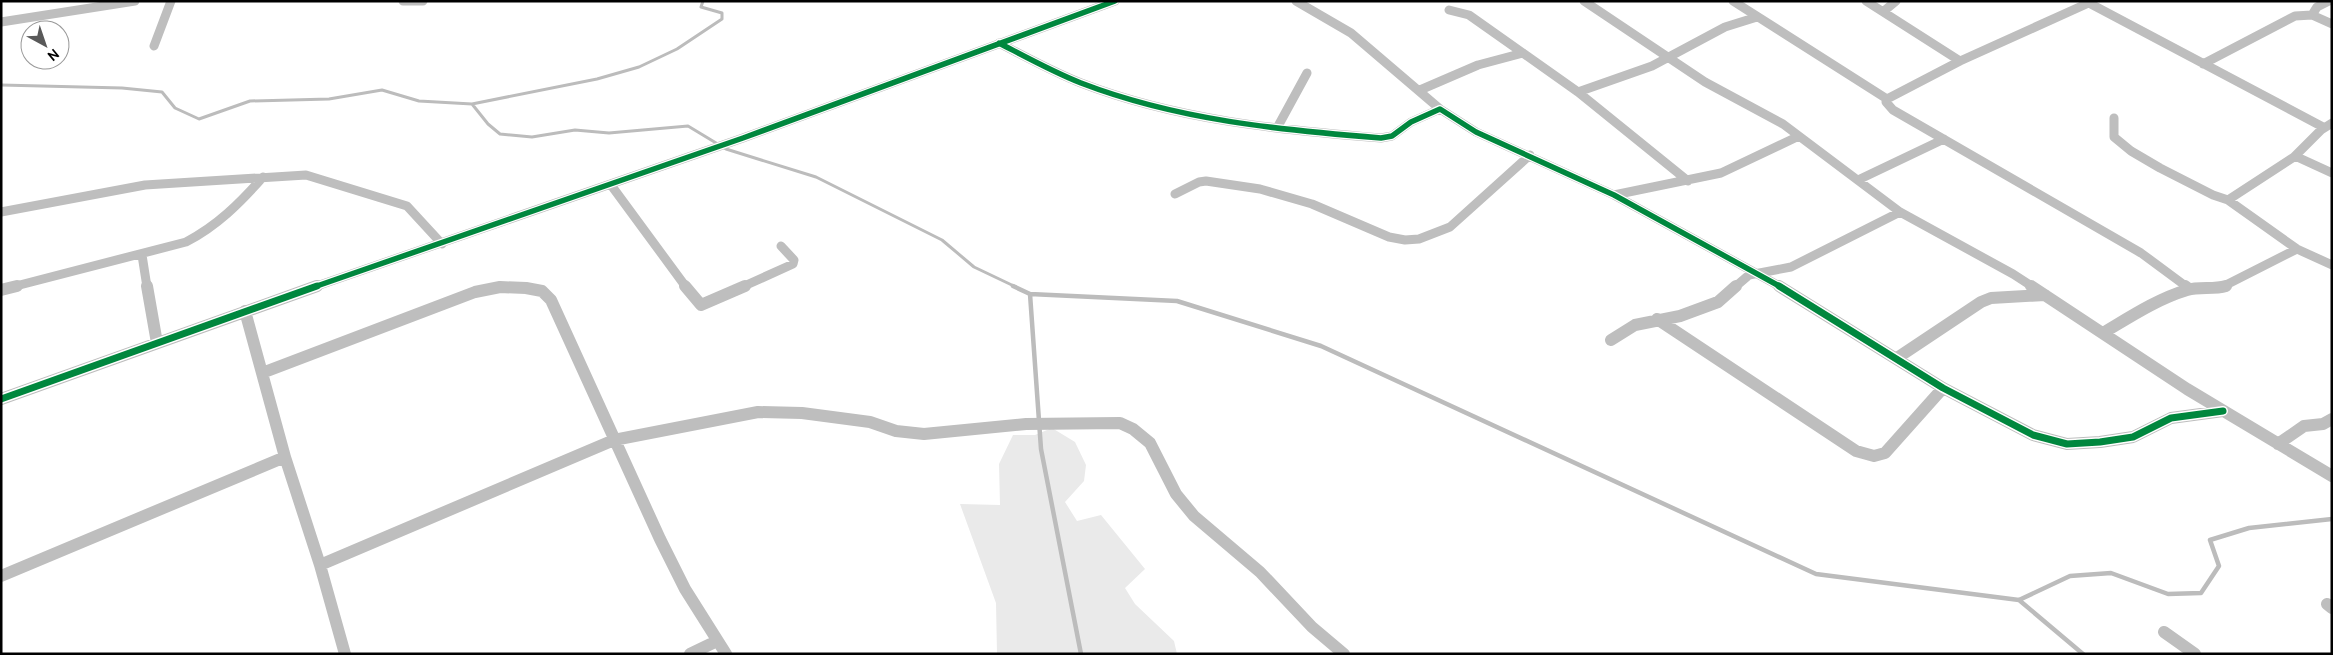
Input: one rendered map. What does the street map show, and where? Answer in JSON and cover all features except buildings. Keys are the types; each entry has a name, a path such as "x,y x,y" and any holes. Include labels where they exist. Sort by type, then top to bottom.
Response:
{"street":[{"path":"1,22 135,1"},
{"path":"154,46 171,1"},
{"path":"403,1 423,1"},
{"path":"1,399 245,311 744,138 999,42 1115,1"},
{"path":"1296,1 1351,33 1440,109 1476,132 1530,155 1614,195 1757,272 1942,388 2033,435 2067,444 2134,437 2170,418 2223,411"},
{"path":"1309,8 1321,1"},
{"path":"1584,1 1704,82 1777,121 1900,212 2013,274 2223,411 2332,476"},
{"path":"1733,1 1887,98"},
{"path":"1866,1 1960,61"},
{"path":"1884,11 1896,1"},
{"path":"2312,15 2318,7 2329,1"},
{"path":"1887,98 1960,61 2091,2 2203,64 2327,125 2295,156 2260,177 2228,200"},
{"path":"1449,10 1469,15 1578,92 1629,131 1688,181"},
{"path":"2203,64 2295,16 2312,15 2332,24"},
{"path":"1578,92 1652,66 1725,27 1757,17"},
{"path":"999,42 1084,84 1175,111 1251,126 1381,138 1392,136 1411,122 1440,109"},
{"path":"1420,90 1478,65 1523,53"},
{"path":"1277,128 1307,73"},
{"path":"1887,98 1886,102 1893,110 2141,253 2189,289"},
{"path":"2114,118 2112,131 2114,136 2128,149 2213,195 2228,200 2297,250 2332,265"},
{"path":"1614,195 1721,173 1799,136"},
{"path":"1858,180 1944,139"},
{"path":"1175,194 1206,181 1260,189 1312,204 1389,237 1405,240 1419,239 1450,227 1530,155"},
{"path":"2295,156 2332,173"},
{"path":"1,212 145,184 306,175 407,206 442,244"},
{"path":"1,290 180,245 212,229 239,206 264,176"},
{"path":"611,185 698,303 701,304 793,264 794,260 781,246"},
{"path":"1611,340 1636,324 1680,316 1718,302 1744,278 1757,272 1791,267 1900,212"},
{"path":"2103,333 2149,304 2189,289 2217,289 2232,284 2297,250"},
{"path":"142,255 157,343"},
{"path":"262,373 476,292 500,287 542,291 552,300 614,440 684,589 726,654"},
{"path":"1896,358 1980,302 1991,298 2045,295"},
{"path":"245,311 284,457 320,565 345,654"},
{"path":"1657,319 1856,451 1868,456 1876,457 1885,453 1942,388"},
{"path":"320,565 614,440 758,412 802,413 870,422 896,430 924,434 1026,424 1120,422 1143,434 1151,444 1176,495 1193,514 1260,572 1314,629 1344,654"},
{"path":"2278,444 2304,426 2324,424 2332,419"},
{"path":"1,576 284,457"},
{"path":"2164,632 2195,654"},
{"path":"690,654 717,641"}],"shaded area":[{"path":"1052,428 1075,442 1086,465 1084,481 1065,502 1077,521 1101,515 1145,569 1125,588 1135,604 1174,641 1177,654 997,654 996,603 960,504 1000,505 999,464 1013,435 1035,435"}],"waterway":[{"path":"472,104 597,79 639,67 677,49 722,19 722,13 701,7 703,1"},
{"path":"1,85 122,88 162,92 175,108 199,119 250,101 329,99 382,90 419,101 472,104"},
{"path":"472,104 488,124 500,134 532,137 575,130 609,133 688,126 726,149 816,177 942,240 974,267 1016,287"},
{"path":"1013,286 1030,294"},
{"path":"1030,294 1177,301 1321,346 1816,574 2019,600"},
{"path":"1030,294 1041,449 1081,654"},
{"path":"2019,600 2070,576 2111,573 2168,594 2201,593 2219,566 2210,540 2249,528 2332,519"},
{"path":"2019,600 2083,654"}],"cycle path":[{"path":"1,399 245,311 743,138 1115,1"},
{"path":"999,43 1041,65 1084,84 1156,107 1231,122 1306,132 1381,138 1392,136 1411,122 1440,109 1476,132 1614,195 1757,272 1943,388 2033,435 2067,444 2100,442 2133,437 2171,418 2223,411"}]}
